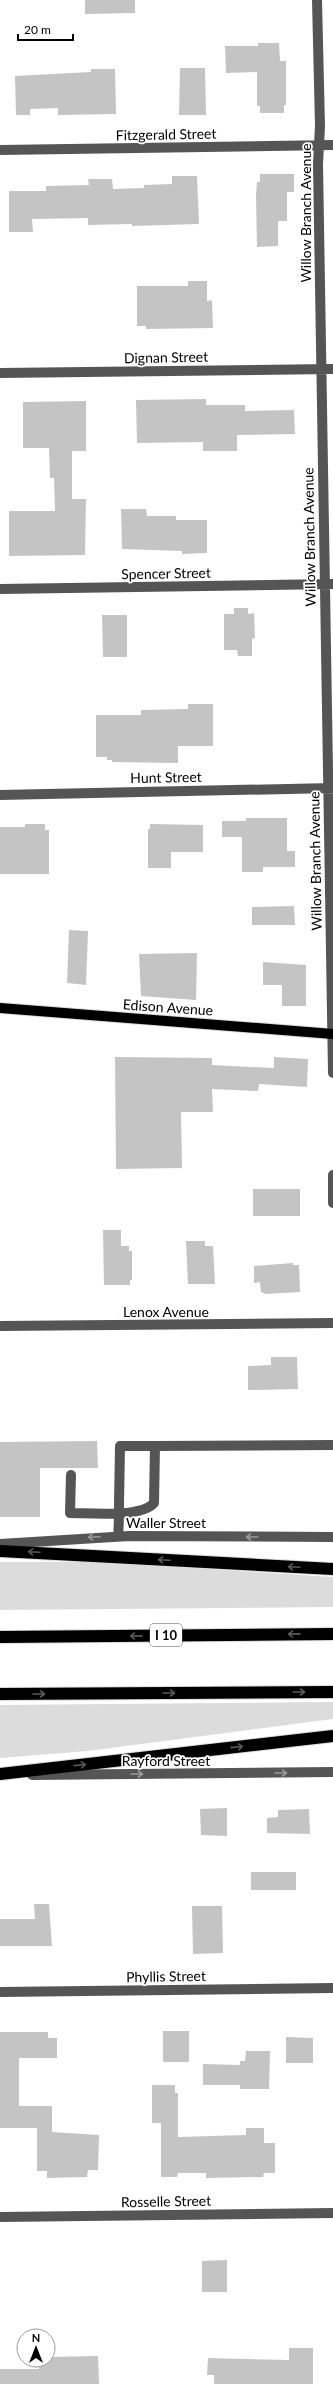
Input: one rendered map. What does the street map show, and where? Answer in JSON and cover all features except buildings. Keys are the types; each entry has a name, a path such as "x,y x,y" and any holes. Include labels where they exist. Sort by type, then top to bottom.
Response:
{"highway":[{"path":"0,1551 333,1569"},
{"name":"I 10","path":"0,1637 333,1634"},
{"path":"0,1694 333,1692"},
{"path":"0,1775 333,1736"}],"main road":[{"name":"Edison Avenue","path":"0,1008 332,1034"}],"street":[{"name":"Willow Branch Avenue","path":"317,0 321,370 328,584 333,1074"},
{"name":"Fitzgerald Street","path":"0,150 333,145"},
{"name":"Dignan Street","path":"0,373 333,369"},
{"name":"Spencer Street","path":"0,589 328,584"},
{"name":"Hunt Street","path":"0,795 330,788"},
{"path":"333,1175 333,1203"},
{"name":"Lenox Avenue","path":"0,1326 333,1323"},
{"path":"118,1536 120,1446 333,1444"},
{"path":"71,1475 70,1513 119,1513 141,1511 154,1503 154,1446"},
{"name":"Waller Street","path":"0,1544 118,1536 333,1537"},
{"name":"Rayford Street","path":"0,1775 333,1772"},
{"name":"Phyllis Street","path":"0,1992 333,1988"},
{"name":"Rosselle Street","path":"0,2217 333,2213"}],"shaded area":[{"path":"0,1562 97,1562 333,1577 333,1607 0,1610"},
{"path":"333,1702 333,1719 88,1751 0,1758 0,1705"}]}
